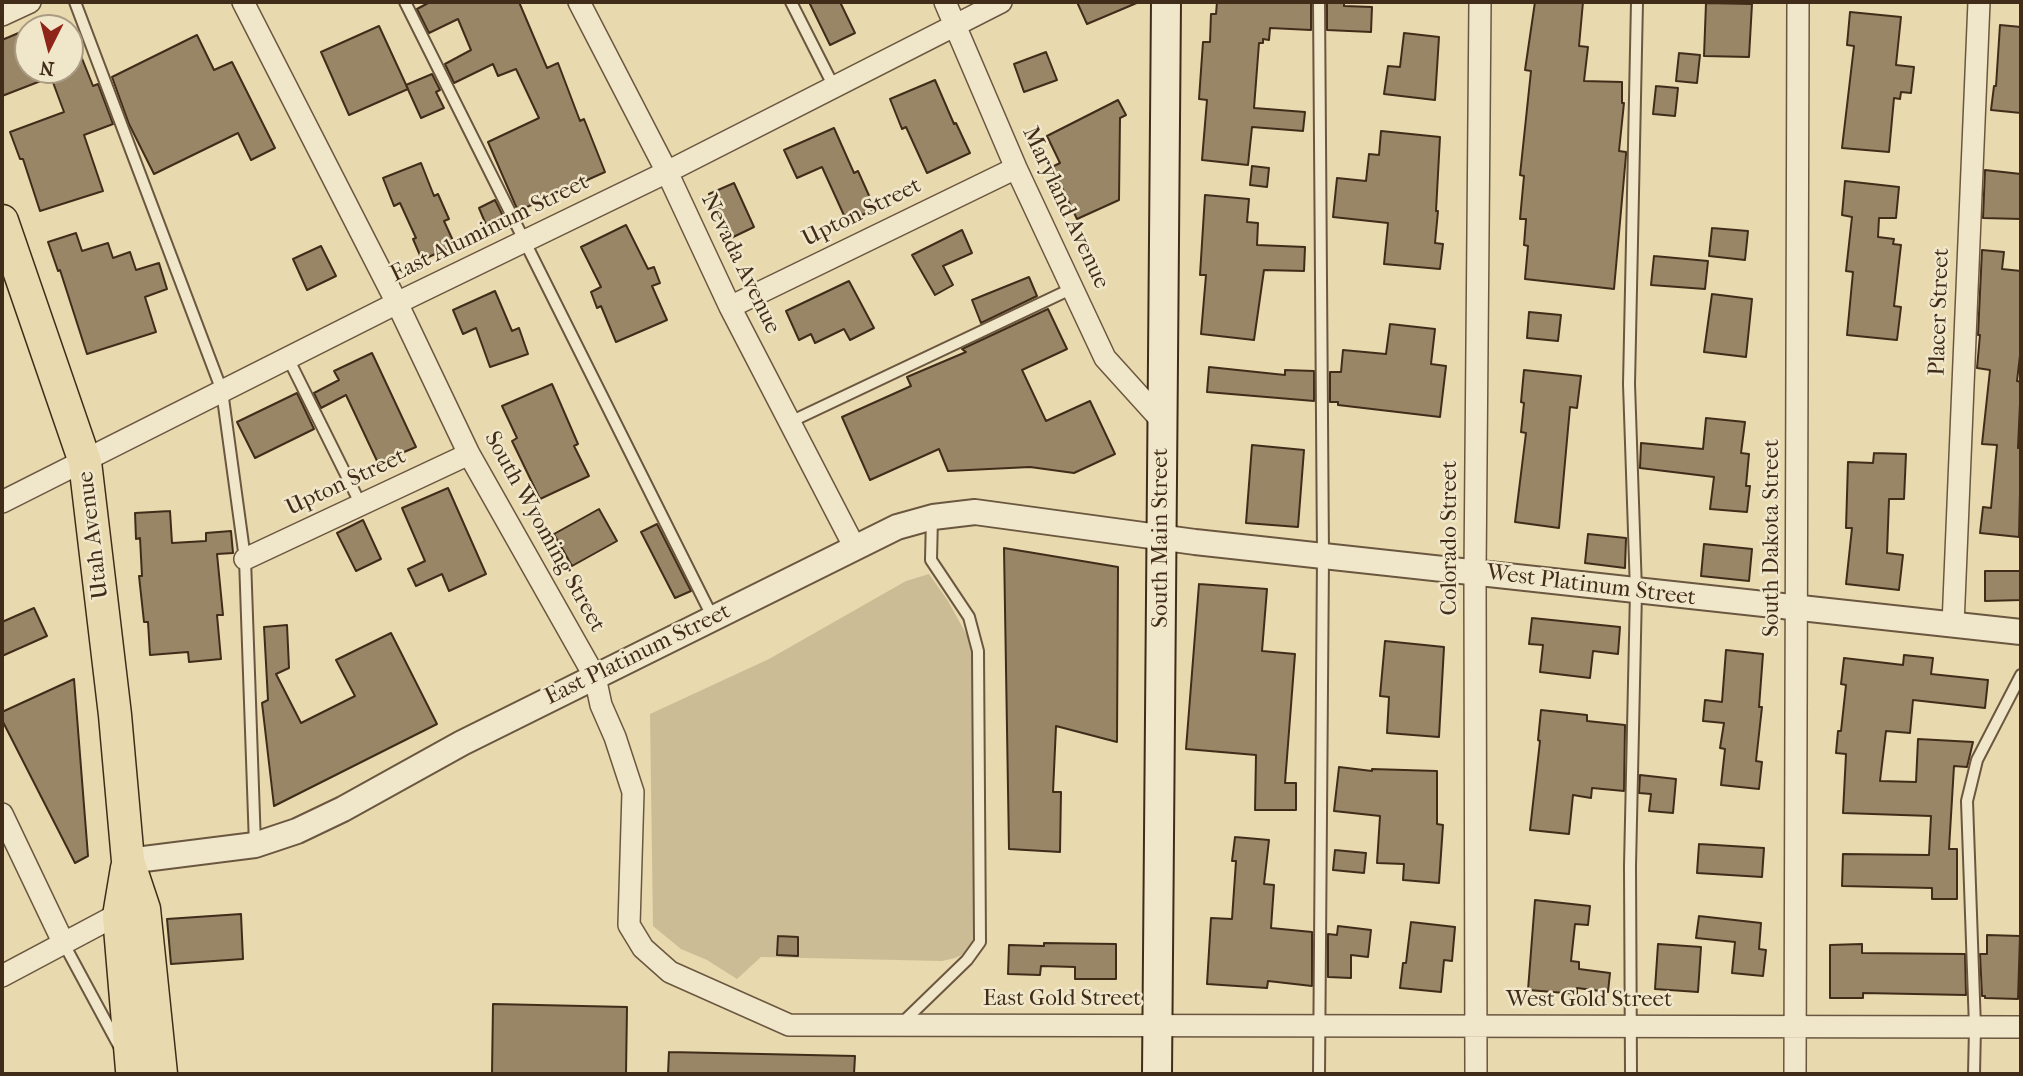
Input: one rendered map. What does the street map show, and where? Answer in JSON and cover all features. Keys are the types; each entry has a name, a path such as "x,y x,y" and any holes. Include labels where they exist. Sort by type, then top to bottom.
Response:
{"main road":[{"name":"South Main Street","path":"1157,1074 1166,2"},
{"name":"Utah Avenue","path":"2,221 85,462 115,715 130,908 144,909 152,972 143,1073"}],"street":[{"path":"2,15 30,2"},
{"name":"South Wyoming Street","path":"243,2 397,303 469,454 595,677 601,705 633,792 629,925 643,948 670,972 789,1025 967,1026"},
{"name":"Nevada Avenue","path":"579,2 667,172 730,307 855,548"},
{"name":"Maryland Avenue","path":"945,2 1016,168 1105,358 1162,421"},
{"name":"Colorado Street","path":"1476,1074 1475,573 1480,2"},
{"name":"South Dakota Street","path":"1795,1074 1798,2"},
{"name":"Placer Street","path":"1953,625 1979,2"},
{"name":"East Aluminum Street","path":"2,502 397,303 667,172 995,3"},
{"name":"Upton Street","path":"730,307 1016,168"},
{"name":"Upton Street","path":"245,559 469,454"},
{"name":"East Platinum Street","path":"128,861 255,845 297,831 343,809 462,743 897,527 933,517 975,512 1161,538"},
{"name":"West Platinum Street","path":"1161,538 1798,610 2021,632"},
{"path":"2,814 64,944"},
{"path":"2,976 130,908"},
{"name":"East Gold Street","path":"967,1026 1157,1026"},
{"name":"West Gold Street","path":"1157,1026 2021,1027"}],"lane":[{"path":"75,2 222,391 245,559 255,845"},
{"path":"405,2 713,618"},
{"path":"791,2 834,87"},
{"path":"1319,2 1322,556 1319,1074"},
{"path":"1631,1074 1630,866 1636,591 1629,384 1637,2"},
{"path":"790,422 1073,288"},
{"path":"288,358 361,505"},
{"path":"899,1026 967,960 980,942 978,651 969,617 932,560 933,517"},
{"path":"1974,1074 1975,1027 1967,801 1977,760 2021,675"},
{"path":"64,944 143,1073"}],"shaded area":[{"path":"929,574 948,601 974,648 975,939 972,950 942,961 761,957 737,979 707,960 681,949 653,926 650,714 769,659 906,581"}],"building":[{"path":"430,2 519,2 547,68 558,63 580,121 584,119 605,172 518,211 488,142 539,118 516,69 498,76 493,64 454,83 445,64 471,50 458,19 429,33 417,9"},
{"path":"809,2 840,2 855,33 830,45"},
{"path":"1077,2 1139,2 1087,24"},
{"path":"1217,2 1311,2 1311,30 1270,28 1269,40 1263,39 1263,43 1259,43 1254,108 1305,112 1303,131 1252,127 1248,165 1202,160 1207,100 1199,99 1203,42 1210,42 1211,14 1216,14"},
{"path":"1327,2 1372,7 1371,32 1327,30"},
{"path":"1535,2 1583,2 1579,46 1588,47 1584,81 1622,82 1624,103 1619,151 1626,152 1626,155 1614,289 1525,279 1528,246 1524,245 1526,219 1520,219 1524,176 1520,175 1531,71 1525,70"},
{"path":"1706,3 1752,4 1749,57 1704,56"},
{"path":"1850,12 1901,17 1896,65 1914,67 1911,93 1901,92 1900,99 1894,98 1889,152 1842,148 1854,46 1847,45"},
{"path":"2000,25 2021,27 2021,113 1991,110 1996,86"},
{"path":"379,26 408,89 349,115 321,52"},
{"path":"1404,33 1439,37 1435,100 1384,94 1388,66 1400,67"},
{"path":"14,35 14,84 33,84 2,96 2,40"},
{"path":"197,35 214,70 232,62 275,148 251,160 238,133 154,174 129,124 112,77"},
{"path":"1046,52 1057,80 1024,92 1014,64"},
{"path":"1679,53 1700,55 1697,83 1676,81"},
{"path":"84,64 93,86 98,84 113,124 84,135 103,191 40,211 23,159 20,159 10,132 64,112 54,84 84,84"},
{"path":"432,74 440,90 436,92 444,108 421,118 406,85"},
{"path":"935,80 970,153 927,173 906,127 902,129 890,99"},
{"path":"1656,86 1678,88 1675,116 1653,114"},
{"path":"1118,100 1126,115 1120,118 1119,200 1077,219 1052,167 1060,163 1047,136"},
{"path":"834,128 854,173 858,171 875,209 847,222 822,167 797,178 784,150"},
{"path":"1381,131 1440,137 1435,243 1443,244 1440,269 1384,264 1388,223 1333,217 1337,178 1366,181 1369,154 1379,155"},
{"path":"421,163 434,196 438,194 449,219 444,221 455,245 422,260 413,239 416,238 400,203 394,206 383,178"},
{"path":"1252,166 1269,168 1267,187 1250,185"},
{"path":"1985,170 2021,174 2021,219 1983,218"},
{"path":"1845,181 1899,187 1896,218 1879,218 1878,237 1894,239 1893,244 1901,245 1894,306 1901,307 1897,340 1847,335 1853,272 1846,271 1852,217 1842,215"},
{"path":"734,183 754,227 729,239 709,194"},
{"path":"1205,195 1249,199 1247,222 1258,223 1257,245 1305,247 1304,271 1264,270 1254,340 1201,334 1206,275 1200,275"},
{"path":"495,200 504,218 487,227 479,208"},
{"path":"626,225 648,269 654,267 660,283 652,286 667,320 616,342 601,306 597,308 591,292 601,287 581,247"},
{"path":"1712,228 1748,231 1745,260 1709,256"},
{"path":"962,230 972,253 943,266 953,285 935,295 912,255"},
{"path":"76,233 82,251 108,243 113,258 130,252 136,270 159,263 167,289 145,297 156,332 87,354 60,270 58,271 48,242"},
{"path":"321,246 336,276 307,290 293,259"},
{"path":"1982,250 2004,252 2002,269 2021,271 2021,347 2017,381 2021,382 2018,448 2021,448 2019,537 1980,533 1983,507 1991,508 1997,445 1982,444 1990,370 1977,368"},
{"path":"1654,256 1708,261 1705,289 1651,285"},
{"path":"1029,277 1037,296 981,323 972,300"},
{"path":"849,281 874,328 850,340 844,329 815,343 811,334 799,340 786,311"},
{"path":"495,291 512,331 519,328 528,354 490,367 476,328 463,334 453,310"},
{"path":"1712,294 1752,299 1746,357 1704,352"},
{"path":"1048,309 1067,349 1022,370 1046,421 1090,401 1115,454 1074,473 1030,467 948,471 939,449 870,480 842,417 911,386 907,377 966,352 962,349"},
{"path":"1529,312 1561,315 1558,341 1527,338"},
{"path":"1390,324 1435,329 1431,364 1446,366 1440,417 1330,402 1330,372 1341,372 1343,350 1386,354"},
{"path":"372,353 416,447 378,463 346,395 321,408 314,393 339,380 334,371"},
{"path":"1209,367 1285,375 1285,370 1314,371 1314,401 1207,392"},
{"path":"1524,370 1581,376 1577,408 1570,407 1559,528 1515,522 1526,433 1521,432"},
{"path":"552,384 578,444 574,446 589,476 540,499 512,441 517,438 502,406"},
{"path":"297,393 314,429 255,458 237,422"},
{"path":"1706,418 1745,422 1741,453 1749,454 1746,486 1750,486 1747,512 1710,509 1714,477 1640,468 1641,443 1703,449"},
{"path":"1252,445 1304,450 1298,527 1246,523"},
{"path":"1874,453 1906,454 1904,499 1889,499 1887,553 1903,555 1899,590 1846,584 1852,528 1846,528 1848,462 1873,463"},
{"path":"448,488 486,574 449,591 442,574 416,586 408,569 425,561 402,508"},
{"path":"599,509 617,541 572,566 554,534"},
{"path":"170,511 172,543 206,541 206,533 231,531 233,553 217,554 223,615 217,615 221,659 189,662 188,652 150,655 148,622 144,622 139,576 142,576 140,538 136,539 135,513"},
{"path":"363,520 381,559 356,571 337,533"},
{"path":"657,524 691,591 675,598 641,532"},
{"path":"1588,534 1626,538 1625,568 1585,563"},
{"path":"1704,544 1752,549 1749,581 1701,576"},
{"path":"1004,548 1118,567 1117,742 1056,726 1053,792 1061,792 1060,852 1009,849"},
{"path":"1985,571 2021,571 2021,600 1985,601"},
{"path":"1199,584 1267,589 1262,651 1295,654 1285,783 1296,783 1296,810 1255,810 1256,755 1186,749"},
{"path":"34,608 47,636 2,656 2,622"},
{"path":"1532,618 1620,627 1618,654 1593,651 1590,678 1540,672 1543,645 1529,644"},
{"path":"287,625 289,668 276,674 301,723 355,696 336,660 391,633 437,724 274,806 262,703 268,700 264,627"},
{"path":"1385,641 1444,647 1439,737 1387,733 1389,697 1380,696"},
{"path":"1726,650 1763,654 1759,707 1762,707 1756,761 1762,762 1759,789 1721,785 1725,749 1720,748 1724,723 1703,721 1705,700 1722,702"},
{"path":"1904,655 1933,658 1931,674 1988,680 1985,708 1913,700 1910,733 1886,731 1880,781 1916,782 1918,739 1973,742 1967,767 1954,766 1949,849 1957,849 1957,899 1932,899 1932,888 1842,886 1843,854 1929,855 1931,816 1843,813 1846,754 1836,753 1846,685 1841,684 1844,658 1903,665"},
{"path":"74,679 88,856 75,863 2,720 2,712"},
{"path":"1541,710 1587,715 1587,721 1625,725 1624,791 1592,788 1591,798 1573,795 1569,834 1530,830"},
{"path":"1339,767 1372,771 1437,771 1437,824 1443,825 1439,883 1403,880 1404,864 1377,863 1380,816 1334,811"},
{"path":"1640,775 1676,779 1673,813 1649,811 1651,794 1639,793"},
{"path":"1235,837 1269,840 1264,884 1274,885 1271,928 1312,932 1312,986 1268,981 1267,988 1207,984 1211,918 1232,919 1236,861 1232,861"},
{"path":"1699,844 1764,848 1762,877 1697,873"},
{"path":"1335,850 1366,853 1364,873 1333,870"},
{"path":"1535,900 1590,906 1588,925 1575,924 1571,961 1579,962 1579,969 1610,973 1608,992 1577,988 1577,994 1528,990"},
{"path":"241,914 243,959 171,964 167,919"},
{"path":"1699,916 1761,923 1759,949 1766,950 1763,976 1732,973 1735,942 1696,938"},
{"path":"1411,922 1455,927 1452,961 1444,960 1441,992 1400,988"},
{"path":"1338,926 1371,930 1368,957 1351,955 1351,978 1328,977 1328,934 1337,935"},
{"path":"1987,935 2020,936 2018,999 1982,996 1980,954 1987,954"},
{"path":"778,936 798,937 798,956 777,955"},
{"path":"1044,943 1116,944 1116,979 1075,979 1075,967 1041,966 1040,975 1008,974 1009,945 1044,946"},
{"path":"1658,944 1701,947 1698,992 1655,989"},
{"path":"1862,944 1862,953 1965,954 1966,995 1863,993 1863,998 1830,998 1830,945"},
{"path":"493,1004 627,1007 626,1074 492,1074"},
{"path":"669,1052 855,1056 854,1074 668,1074"}]}
